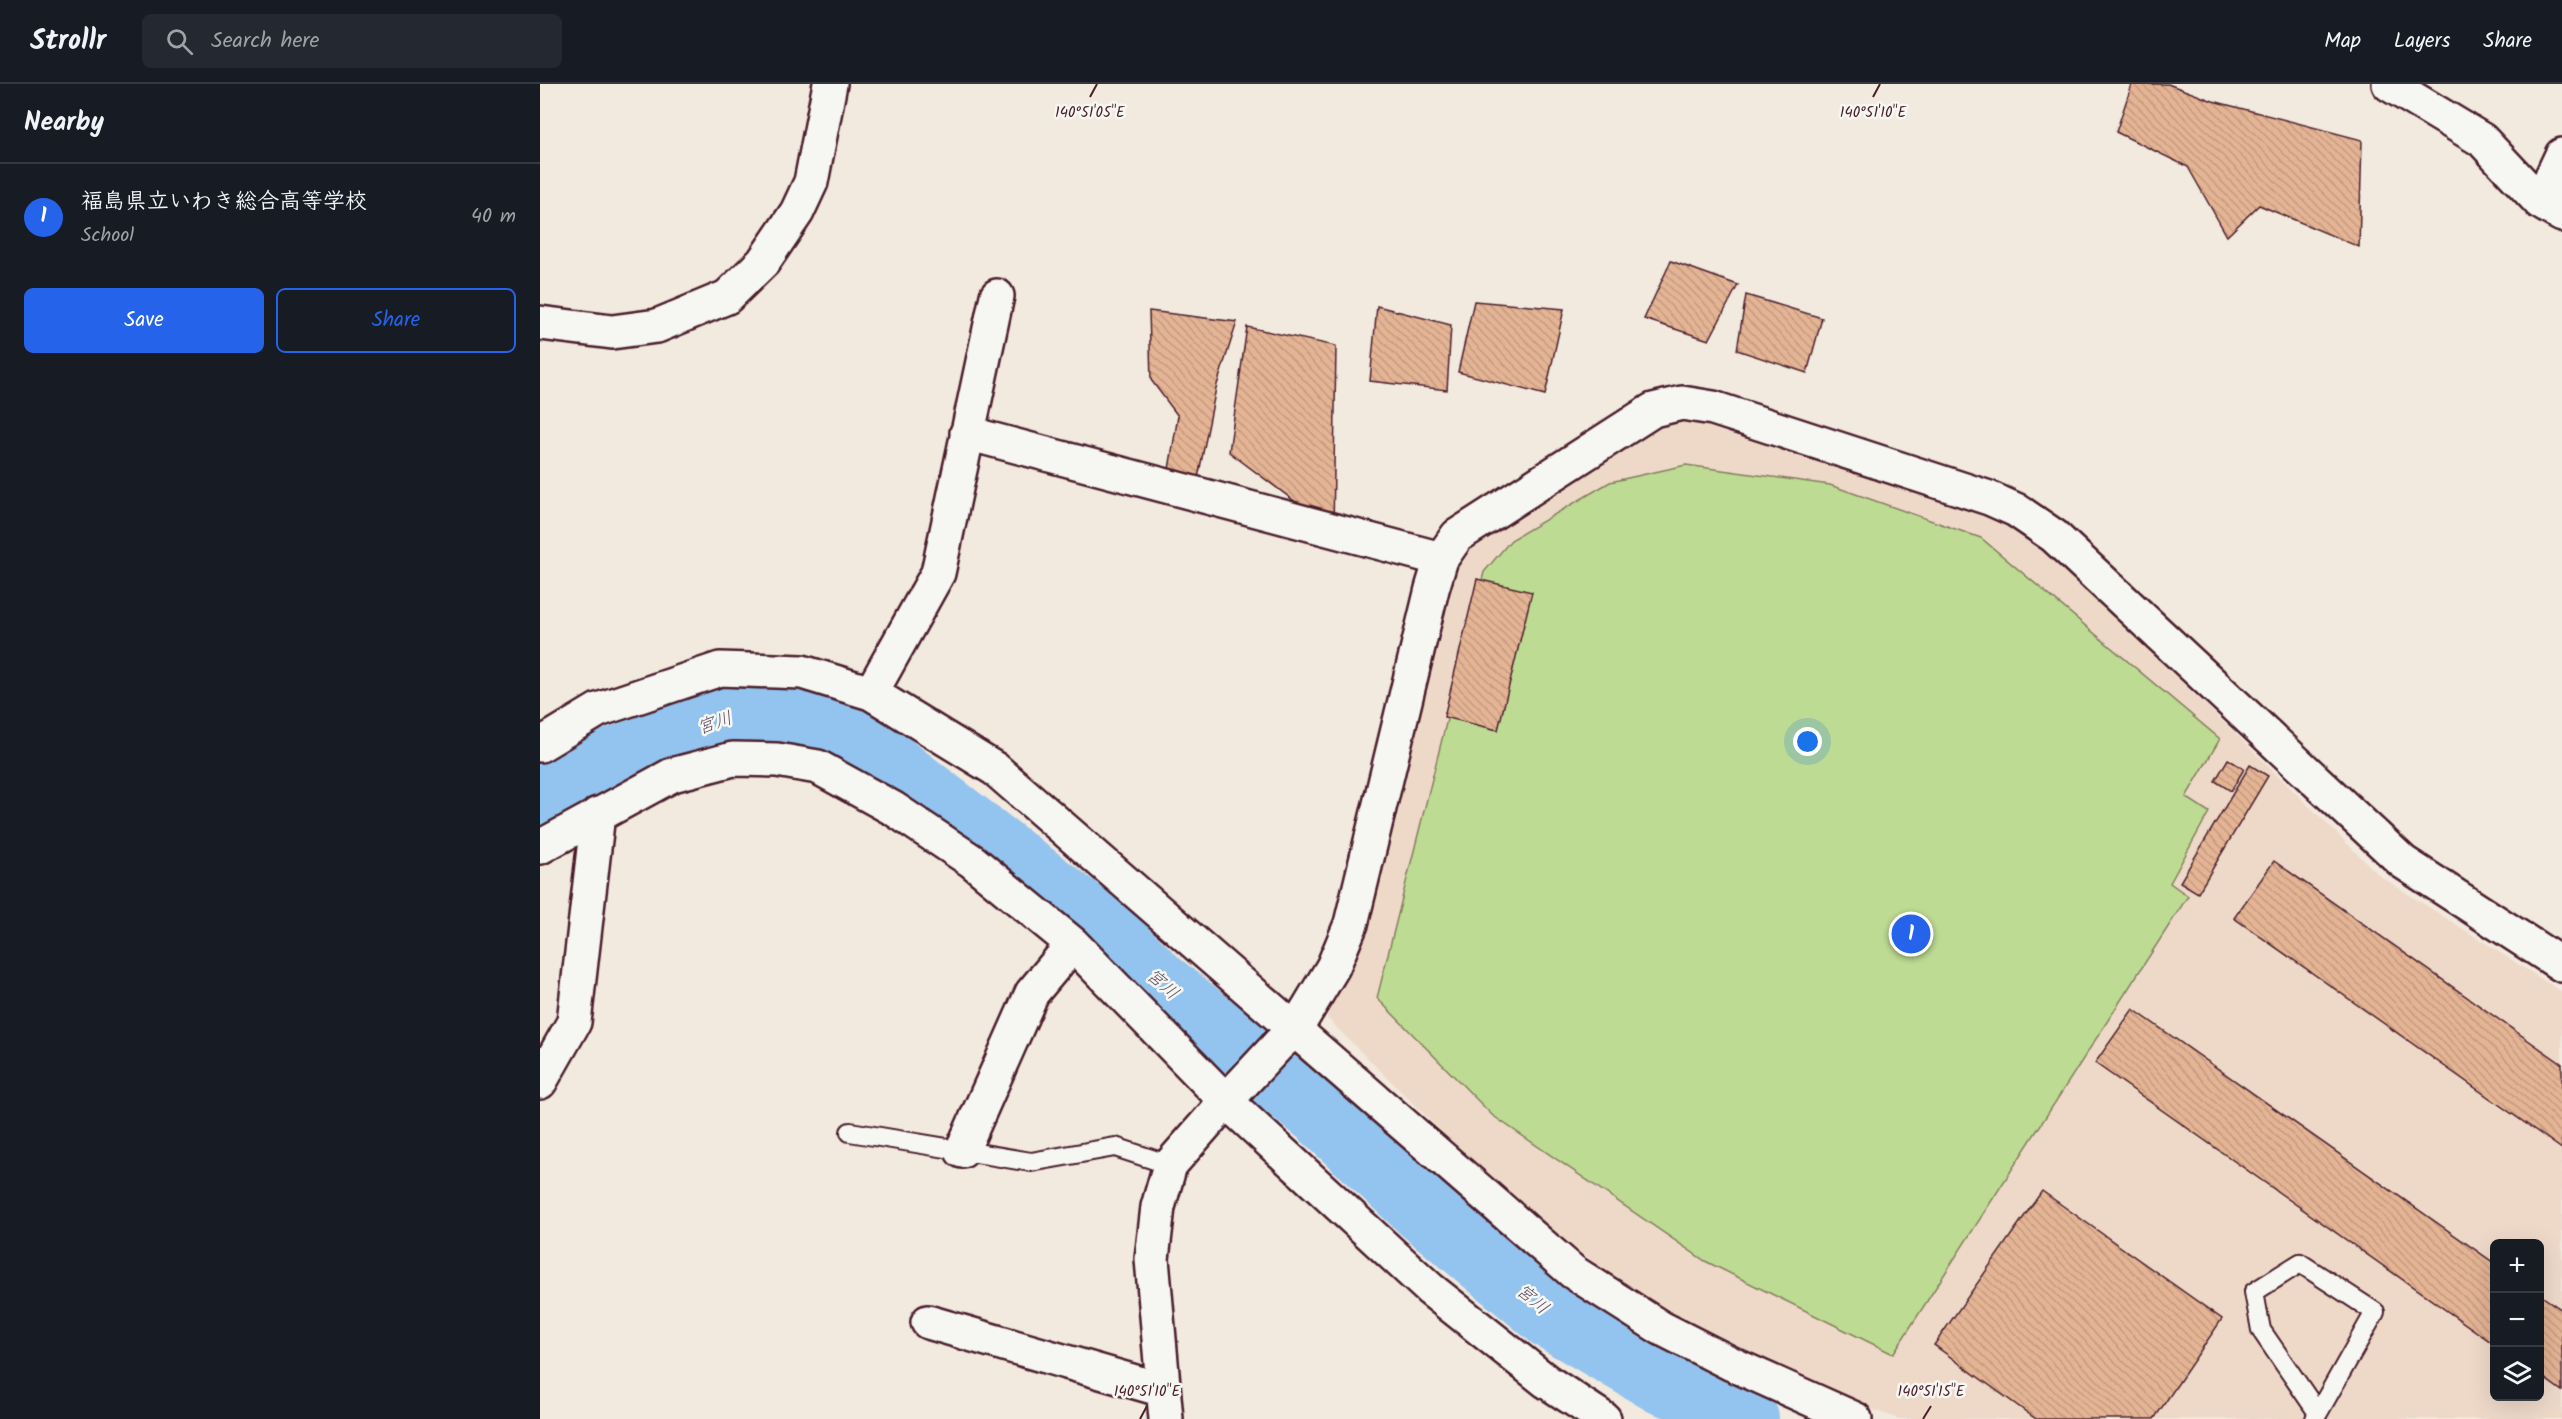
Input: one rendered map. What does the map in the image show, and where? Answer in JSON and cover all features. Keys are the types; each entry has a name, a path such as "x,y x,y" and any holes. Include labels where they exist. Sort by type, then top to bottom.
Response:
{"street":[{"path":"540,323 612,332 657,326 727,297 763,262 797,212 811,182 830,84"},
{"path":"2389,84 2482,140 2551,209"},
{"path":"2551,209 2562,155"},
{"path":"871,693 938,573 997,296"},
{"path":"928,1322 1165,1404 1152,1259 1158,1207 1170,1165 1287,1037 1333,967 1351,924 1441,559 1457,536 1653,410 1682,404 1713,408 1989,498 2016,510 2054,536 2403,862 2562,964"},
{"path":"967,433 1441,559"},
{"path":"540,745 598,711 720,669 802,672 871,693 995,770 1287,1037 1573,1272 1671,1333 1732,1364 1855,1419"},
{"path":"540,847 672,775 733,759 777,760 818,767 894,809 972,861 1073,944 1430,1289 1546,1381 1604,1419"},
{"path":"540,1082 574,1022 598,814"},
{"path":"962,1151 1032,993 1073,944"}],"lane":[{"path":"850,1132 1031,1162 1115,1147 1170,1165"},
{"path":"2300,1263 2375,1312 2316,1416 2261,1330 2254,1292 2300,1263"}],"shaded area":[{"path":"1685,419 1968,505 2029,537 2234,732 2380,876 2562,992 2562,1419 1899,1419 1852,1402 1669,1312 1599,1267 1491,1181 1327,1018 1449,568 1466,543 1647,428"}],"green space":[{"path":"1686,465 1830,485 1981,538 2220,739 2186,797 2209,812 2170,883 2188,896 1893,1354 1705,1261 1492,1115 1377,998 1484,572 1511,540 1610,482"}],"building":[{"path":"2132,84 2168,84 2213,101 2362,140 2359,247 2259,205 2227,236 2188,167 2116,132"},
{"path":"1671,261 1738,285 1709,340 1644,319"},
{"path":"1746,295 1822,318 1807,373 1737,350"},
{"path":"1474,301 1564,309 1545,395 1458,372"},
{"path":"1377,306 1451,325 1447,390 1370,381"},
{"path":"1149,311 1237,322 1216,388 1198,478 1168,475 1178,416 1151,380"},
{"path":"1247,327 1336,346 1333,530 1229,452"},
{"path":"1477,579 1532,592 1498,730 1444,717"},
{"path":"2228,759 2244,769 2231,791 2215,781"},
{"path":"2250,765 2268,776 2198,893 2180,882"},
{"path":"2274,861 2562,1064 2562,1149 2234,918"},
{"path":"2133,1009 2490,1260 2490,1341 2095,1063"},
{"path":"2042,1191 2222,1319 2154,1419 2036,1419 1934,1345"},
{"path":"2544,1298 2562,1310 2562,1391 2544,1378"}],"waterway":[{"name":"宮川","path":"540,800 582,772 738,715 844,730 1106,932 1159,984 1321,1114 1422,1209 1552,1317 1663,1382 1700,1395 1746,1419"}],"place":[{"name":"福島県立いわき総合高等学校","path":"1911,934"}]}
